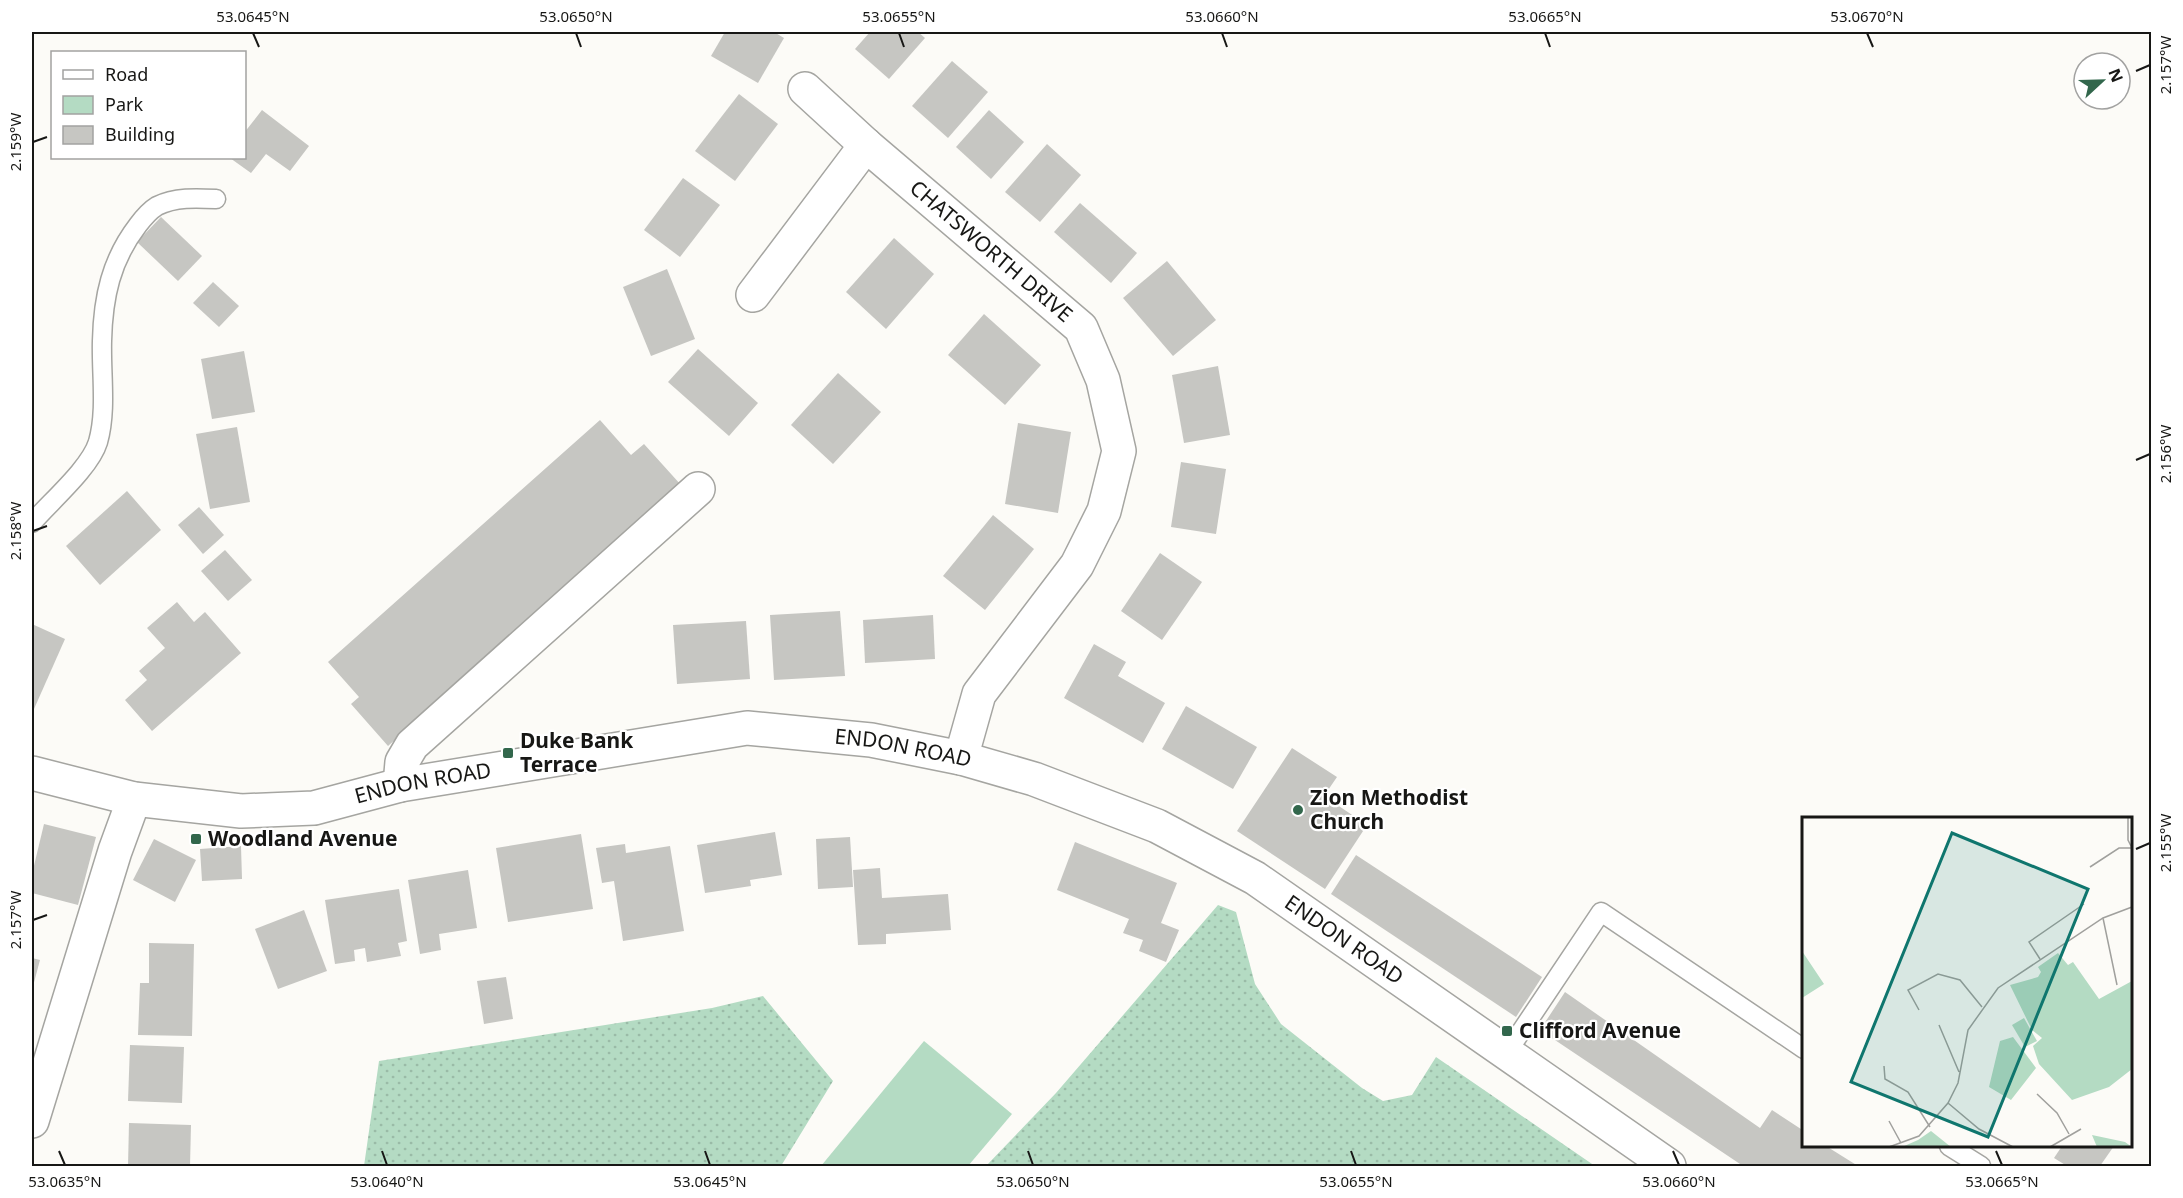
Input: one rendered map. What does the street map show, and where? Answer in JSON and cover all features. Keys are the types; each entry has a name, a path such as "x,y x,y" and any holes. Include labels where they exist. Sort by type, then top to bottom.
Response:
{"street":[{"name":"CHATSWORTH DRIVE","path":"805,88 866,145 1081,328 1103,380 1119,451 1104,511 1077,565 979,694 961,758"},
{"path":"753,295 866,145"},
{"path":"400,785 402,762 412,745 698,489"},
{"name":"ENDON ROAD","path":"32,773 134,799 241,811 314,808 400,785 747,728 871,740 961,758 1034,779 1157,826 1255,878 1669,1167"},
{"path":"32,1121 134,799"}],"lane":[{"path":"32,523 92,457 98,441 102,421 104,310 109,279 124,243 148,212 159,205 180,199 216,199"},
{"path":"1506,1054 1601,912 1802,1048"},
{"path":"1951,1147 1981,1167"}],"green space":[{"path":"1218,905 1236,912 1255,984 1281,1024 1362,1088 1383,1101 1412,1095 1436,1057 1595,1166 986,1166 1056,1093"},
{"path":"763,996 833,1081 781,1166 364,1166 379,1061 712,1008"},
{"path":"924,1041 1012,1114 968,1166 821,1166"}],"building":[{"path":"725,32 774,32 784,38 758,83 711,56"},
{"path":"870,32 918,32 925,38 889,79 855,49"},
{"path":"952,61 988,92 948,138 912,106"},
{"path":"739,94 778,124 735,181 695,151"},
{"path":"262,110 309,146 290,171 266,154 251,173 231,159 246,159 246,130"},
{"path":"989,110 1024,142 991,179 956,147"},
{"path":"1047,144 1081,175 1040,222 1005,192"},
{"path":"683,178 720,205 680,257 644,230"},
{"path":"1080,203 1137,253 1111,283 1054,232"},
{"path":"161,217 202,256 178,281 137,242"},
{"path":"894,238 934,274 886,329 846,292"},
{"path":"1167,261 1216,320 1173,356 1123,298"},
{"path":"667,269 695,339 651,356 623,287"},
{"path":"213,282 239,306 219,327 193,303"},
{"path":"984,314 1041,365 1005,405 948,355"},
{"path":"698,349 758,403 729,436 668,382"},
{"path":"244,351 255,412 212,419 201,359"},
{"path":"1218,366 1230,435 1184,443 1172,375"},
{"path":"838,373 881,412 833,464 791,425"},
{"path":"600,420 631,455 644,444 681,485 388,746 351,704 359,697 328,662"},
{"path":"1018,423 1071,432 1058,513 1005,504"},
{"path":"237,427 250,502 210,509 196,434"},
{"path":"1181,462 1226,469 1216,534 1171,527"},
{"path":"127,491 161,530 100,585 66,546"},
{"path":"199,507 224,535 203,554 178,525"},
{"path":"993,515 1034,549 985,610 943,576"},
{"path":"225,550 252,580 228,601 201,571"},
{"path":"1160,553 1202,582 1162,640 1121,611"},
{"path":"177,602 194,622 205,612 241,653 152,731 125,700 147,680 139,671 165,648 147,628"},
{"path":"840,611 845,676 774,680 770,615"},
{"path":"933,615 935,659 865,663 863,620"},
{"path":"746,621 750,679 677,684 673,625"},
{"path":"32,624 65,639 34,709 32,709"},
{"path":"1094,644 1126,662 1118,676 1165,703 1143,743 1064,698"},
{"path":"1186,706 1257,747 1233,789 1162,749"},
{"name":"Zion Methodist Church","path":"1292,748 1337,777 1324,796 1367,825 1325,889 1237,831"},
{"path":"44,824 96,837 78,905 32,893 32,874"},
{"path":"775,832 782,875 750,880 751,886 705,893 697,845"},
{"path":"581,834 593,909 508,922 496,848"},
{"path":"850,837 853,887 818,889 816,839"},
{"path":"154,839 196,860 175,902 133,880"},
{"path":"1075,842 1177,883 1161,923 1179,930 1166,962 1139,951 1143,940 1123,933 1129,919 1057,890"},
{"path":"625,844 626,853 670,846 684,931 623,941 614,881 602,883 596,848"},
{"path":"241,846 242,879 202,881 200,849"},
{"path":"1356,855 1542,977 1516,1017 1331,894"},
{"path":"880,868 882,898 948,894 951,930 886,934 886,944 858,945 853,870"},
{"path":"468,870 477,928 439,934 441,950 420,954 408,880"},
{"path":"399,889 407,941 398,943 401,956 367,962 365,948 354,950 355,961 335,964 325,900"},
{"path":"304,910 327,971 278,989 255,929"},
{"path":"149,943 194,944 192,1036 138,1035 140,983 149,983"},
{"path":"32,958 40,960 32,990"},
{"path":"506,977 513,1019 484,1024 477,981"},
{"path":"1565,992 1760,1128 1772,1110 1802,1130 1802,1147 1828,1147 1858,1166 1743,1166 1540,1030"},
{"path":"130,1045 184,1047 182,1103 128,1101"},
{"path":"129,1123 191,1125 190,1166 128,1166"},
{"path":"2061,1147 2113,1147 2100,1166 2067,1166 2054,1158"}],"place":[{"name":"Duke Bank Terrace","path":"508,753"},
{"name":"Zion Methodist Church","path":"1298,810"},
{"name":"Woodland Avenue","path":"196,839"},
{"name":"Clifford Avenue","path":"1507,1031"}]}
